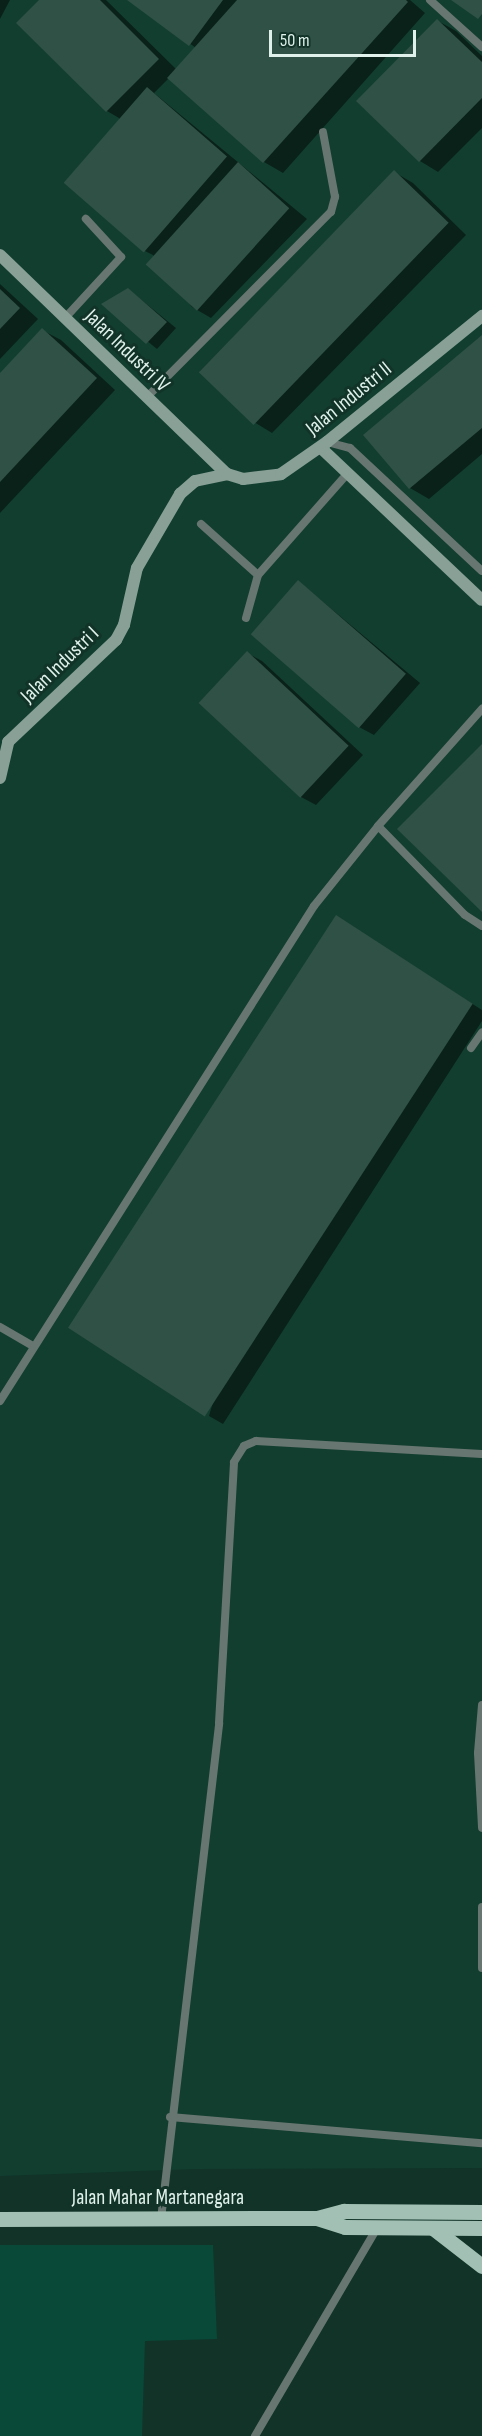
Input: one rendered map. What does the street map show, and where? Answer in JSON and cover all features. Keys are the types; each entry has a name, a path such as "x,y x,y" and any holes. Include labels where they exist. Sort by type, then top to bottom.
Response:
{"main road":[{"name":"Jalan Industri IV","path":"0,255 227,474"},
{"name":"Jalan Industri II","path":"227,474 252,478 281,474 324,445 482,316"},
{"path":"324,445 348,473 482,600"},
{"name":"Jalan Industri I","path":"0,778 4,738 116,640 124,625 137,568 180,494 195,481 227,474"},
{"name":"Jalan Mahar Martanegara","path":"0,2219 316,2218 344,2211 482,2212"},
{"name":"Jalan Mahar Martanegara","path":"316,2218 345,2227 482,2228"},
{"path":"433,2228 482,2266"}],"lane":[{"path":"430,0 481,45"},
{"path":"147,397 331,212 335,197 323,132"},
{"path":"65,318 121,257 86,219"},
{"path":"324,445 350,448 482,571"},
{"path":"246,618 258,575 348,473"},
{"path":"201,524 258,575"},
{"path":"0,1401 314,906 378,826 482,709"},
{"path":"378,826 465,915 482,926"},
{"path":"471,1047 482,1032"},
{"path":"0,1327 33,1346"},
{"path":"161,2219 170,2117 219,1724 234,1462 244,1446 256,1441 482,1454"},
{"path":"482,1705 478,1753 482,1828"},
{"path":"482,1907 482,1968"},
{"path":"170,2117 482,2143"},
{"path":"255,2436 378,2227"}],"shaded area":[{"path":"0,0 482,0 482,2168 195,2169 0,2176"},
{"path":"0,2245 213,2245 217,2339 145,2341 142,2436 0,2436"}],"building":[{"path":"39,0 100,0 159,59 106,112 16,23"},
{"path":"127,0 223,0 189,46"},
{"path":"237,0 406,0 408,2 263,163 167,78"},
{"path":"451,0 482,0 482,14 478,19"},
{"path":"437,19 482,62 482,98 419,162 356,101"},
{"path":"147,87 227,157 144,252 64,183"},
{"path":"238,162 289,208 197,311 146,265"},
{"path":"394,170 449,223 253,425 199,372"},
{"path":"128,288 167,322 146,344 101,304"},
{"path":"0,289 20,308 0,329"},
{"path":"42,328 97,378 0,482 0,373"},
{"path":"482,335 482,428 409,489 363,435"},
{"path":"298,580 406,674 359,728 251,634"},
{"path":"247,651 349,746 300,798 199,703"},
{"path":"482,744 482,912 397,829"},
{"path":"336,915 473,1004 205,1416 68,1328"}]}
